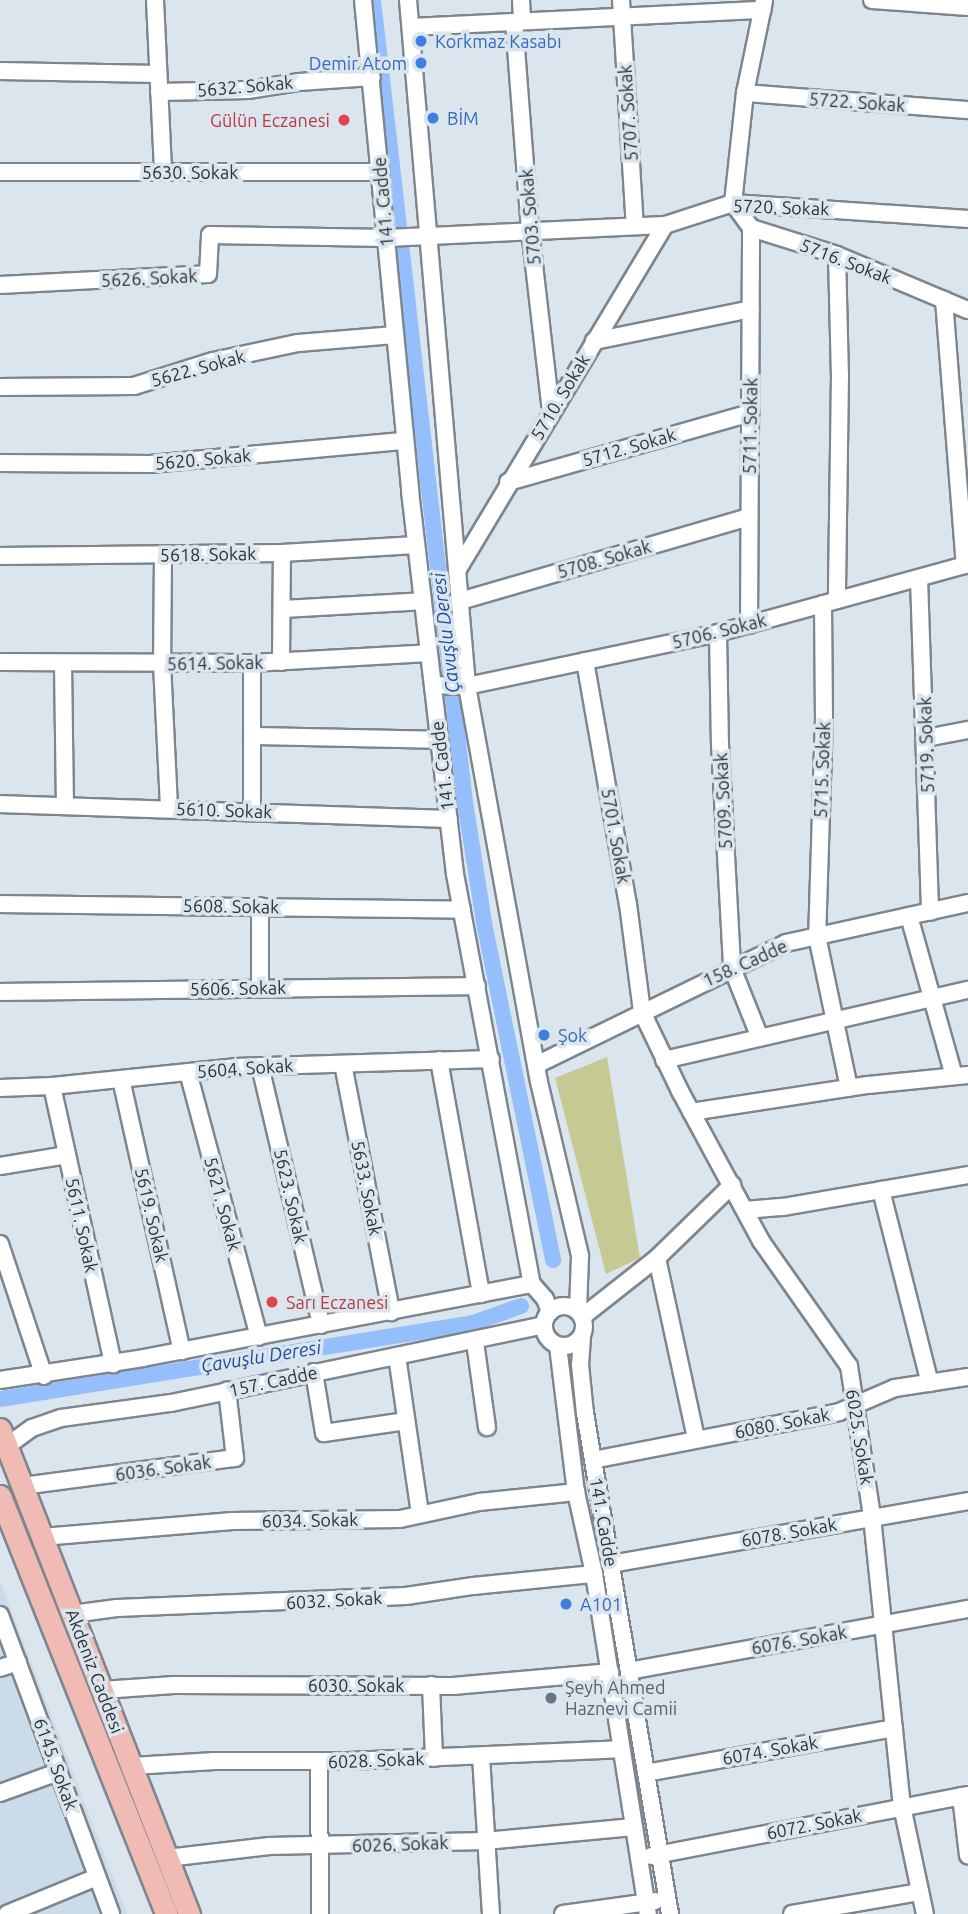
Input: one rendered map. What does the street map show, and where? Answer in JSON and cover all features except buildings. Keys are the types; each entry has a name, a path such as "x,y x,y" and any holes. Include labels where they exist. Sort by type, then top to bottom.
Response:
{"main road":[{"name":"Akdeniz Caddesi","path":"2,1434 189,1914"},
{"name":"Akdeniz Caddesi","path":"0,1496 166,1914"}],"street":[{"path":"155,0 163,172"},
{"name":"141. Cadde","path":"363,0 405,441 449,819 462,910 532,1284 545,1299 547,1319"},
{"name":"141. Cadde","path":"408,0 466,686 536,1065 580,1256 580,1314"},
{"name":"5703. Sokak","path":"520,0 518,22 530,230 551,411"},
{"path":"873,0 968,7"},
{"path":"411,27 518,22 621,8 764,5 746,93 733,203 751,228"},
{"name":"5707. Sokak","path":"621,8 635,226"},
{"path":"0,71 158,74"},
{"name":"5632. Sokak","path":"159,92 248,90 299,82 372,77"},
{"name":"5722. Sokak","path":"746,93 968,110"},
{"name":"5630. Sokak","path":"0,172 381,172"},
{"name":"5720. Sokak","path":"387,238 665,225 733,203 968,219"},
{"name":"5710. Sokak","path":"457,571 508,482 665,225"},
{"name":"5716. Sokak","path":"751,228 837,255 968,310"},
{"name":"5711. Sokak","path":"748,625 751,228"},
{"name":"5626. Sokak","path":"0,285 208,274 210,235 387,238"},
{"name":"5715. Sokak","path":"837,255 840,375 817,936 849,1088"},
{"path":"944,300 967,565"},
{"path":"594,341 751,309"},
{"name":"5622. Sokak","path":"0,387 134,386 212,361 298,344 396,335"},
{"name":"5712. Sokak","path":"508,482 750,413"},
{"name":"5620. Sokak","path":"0,463 150,464 405,441"},
{"name":"5708. Sokak","path":"460,601 749,517"},
{"name":"5618. Sokak","path":"0,556 282,553 416,545"},
{"path":"281,662 282,553"},
{"path":"163,555 162,664 169,807"},
{"name":"5706. Sokak","path":"433,685 466,686 718,633 967,565"},
{"name":"5719. Sokak","path":"919,578 930,912"},
{"path":"282,609 423,600"},
{"name":"5709. Sokak","path":"718,633 720,744 732,968 760,1038"},
{"name":"5614. Sokak","path":"0,662 252,663 429,653"},
{"name":"5701. Sokak","path":"585,661 628,904 642,1012"},
{"path":"252,663 253,811"},
{"path":"63,664 65,804"},
{"path":"926,738 968,730"},
{"path":"252,736 439,740"},
{"name":"5610. Sokak","path":"0,803 449,819"},
{"name":"158. Cadde","path":"536,1065 786,943 968,903"},
{"name":"5608. Sokak","path":"0,904 462,910"},
{"path":"260,906 260,988"},
{"path":"691,1112 849,1088 961,1076 931,998 909,916"},
{"name":"5606. Sokak","path":"0,992 477,986"},
{"path":"664,1060 968,990"},
{"name":"6025. Sokak","path":"642,1012 691,1112 761,1241 849,1366 872,1517 902,1806 925,1914"},
{"name":"5604. Sokak","path":"0,1088 52,1086 260,1066 491,1059"},
{"path":"439,1060 481,1294"},
{"name":"5633. Sokak","path":"343,1064 391,1312"},
{"name":"5623. Sokak","path":"260,1066 321,1325"},
{"name":"5621. Sokak","path":"188,1072 259,1337"},
{"name":"5619. Sokak","path":"121,1079 182,1351"},
{"name":"5611. Sokak","path":"52,1086 113,1364"},
{"path":"0,1166 67,1155"},
{"path":"745,1210 783,1207 968,1175"},
{"path":"580,1314 657,1258 732,1185"},
{"path":"881,1190 930,1383"},
{"path":"0,1244 44,1376"},
{"path":"657,1258 695,1439"},
{"path":"0,1380 44,1376 113,1364 532,1284"},
{"path":"560,1306 580,1314 582,1337 571,1346 558,1346 547,1338 547,1319 560,1306"},
{"name":"157. Cadde","path":"2,1434 61,1418 171,1403 314,1372 475,1342 547,1319"},
{"name":"141. Cadde","path":"582,1337 580,1365 593,1460 669,1906"},
{"path":"475,1342 486,1427"},
{"name":"141. Cadde","path":"558,1346 576,1492 594,1574 647,1908"},
{"path":"397,1356 421,1514"},
{"path":"314,1372 324,1433 406,1421"},
{"name":"6080. Sokak","path":"593,1460 839,1412 895,1388 968,1377"},
{"name":"6036. Sokak","path":"22,1486 236,1458 227,1390"},
{"name":"6034. Sokak","path":"42,1536 220,1522 400,1519 479,1502 576,1492"},
{"name":"6078. Sokak","path":"611,1564 968,1501"},
{"name":"6032. Sokak","path":"72,1614 117,1608 406,1596 473,1586 594,1574"},
{"name":"6076. Sokak","path":"629,1671 968,1609"},
{"name":"6145. Sokak","path":"0,1615 111,1914"},
{"path":"0,1668 18,1662"},
{"name":"6030. Sokak","path":"102,1690 174,1685 431,1685 610,1672"},
{"path":"431,1685 434,1758"},
{"name":"6074. Sokak","path":"646,1773 894,1728"},
{"name":"6028. Sokak","path":"132,1766 215,1761 434,1758 620,1749"},
{"path":"481,1756 491,1914"},
{"path":"319,1761 320,1914"},
{"path":"0,1793 58,1772"},
{"path":"965,1796 968,1856"},
{"name":"6072. Sokak","path":"638,1858 965,1796"},
{"name":"6026. Sokak","path":"167,1858 269,1846 485,1841 633,1827"},
{"path":"8,1914 97,1877"},
{"path":"792,1914 920,1892"},
{"path":"564,1914 669,1906"}],"shaded area":[{"path":"0,1581 127,1914 0,1914"}],"green space":[{"path":"607,1057 640,1258 606,1274 555,1078"}],"waterway":[{"name":"Çavuşlu Deresi","path":"373,0 465,802 485,928 553,1260"},
{"name":"Çavuşlu Deresi","path":"0,1399 473,1323 521,1306"}],"place":[{"name":"Korkmaz Kasabı","path":"421,41"},
{"name":"Demir Atom","path":"421,63"},
{"name":"BİM","path":"433,118"},
{"name":"Gülün Eczanesi","path":"344,120"},
{"name":"Şok","path":"544,1035"},
{"name":"Sarı Eczanesi","path":"272,1302"},
{"name":"A101","path":"566,1604"},
{"name":"Şeyh Ahmed Haznevi Camii","path":"551,1698"}]}
